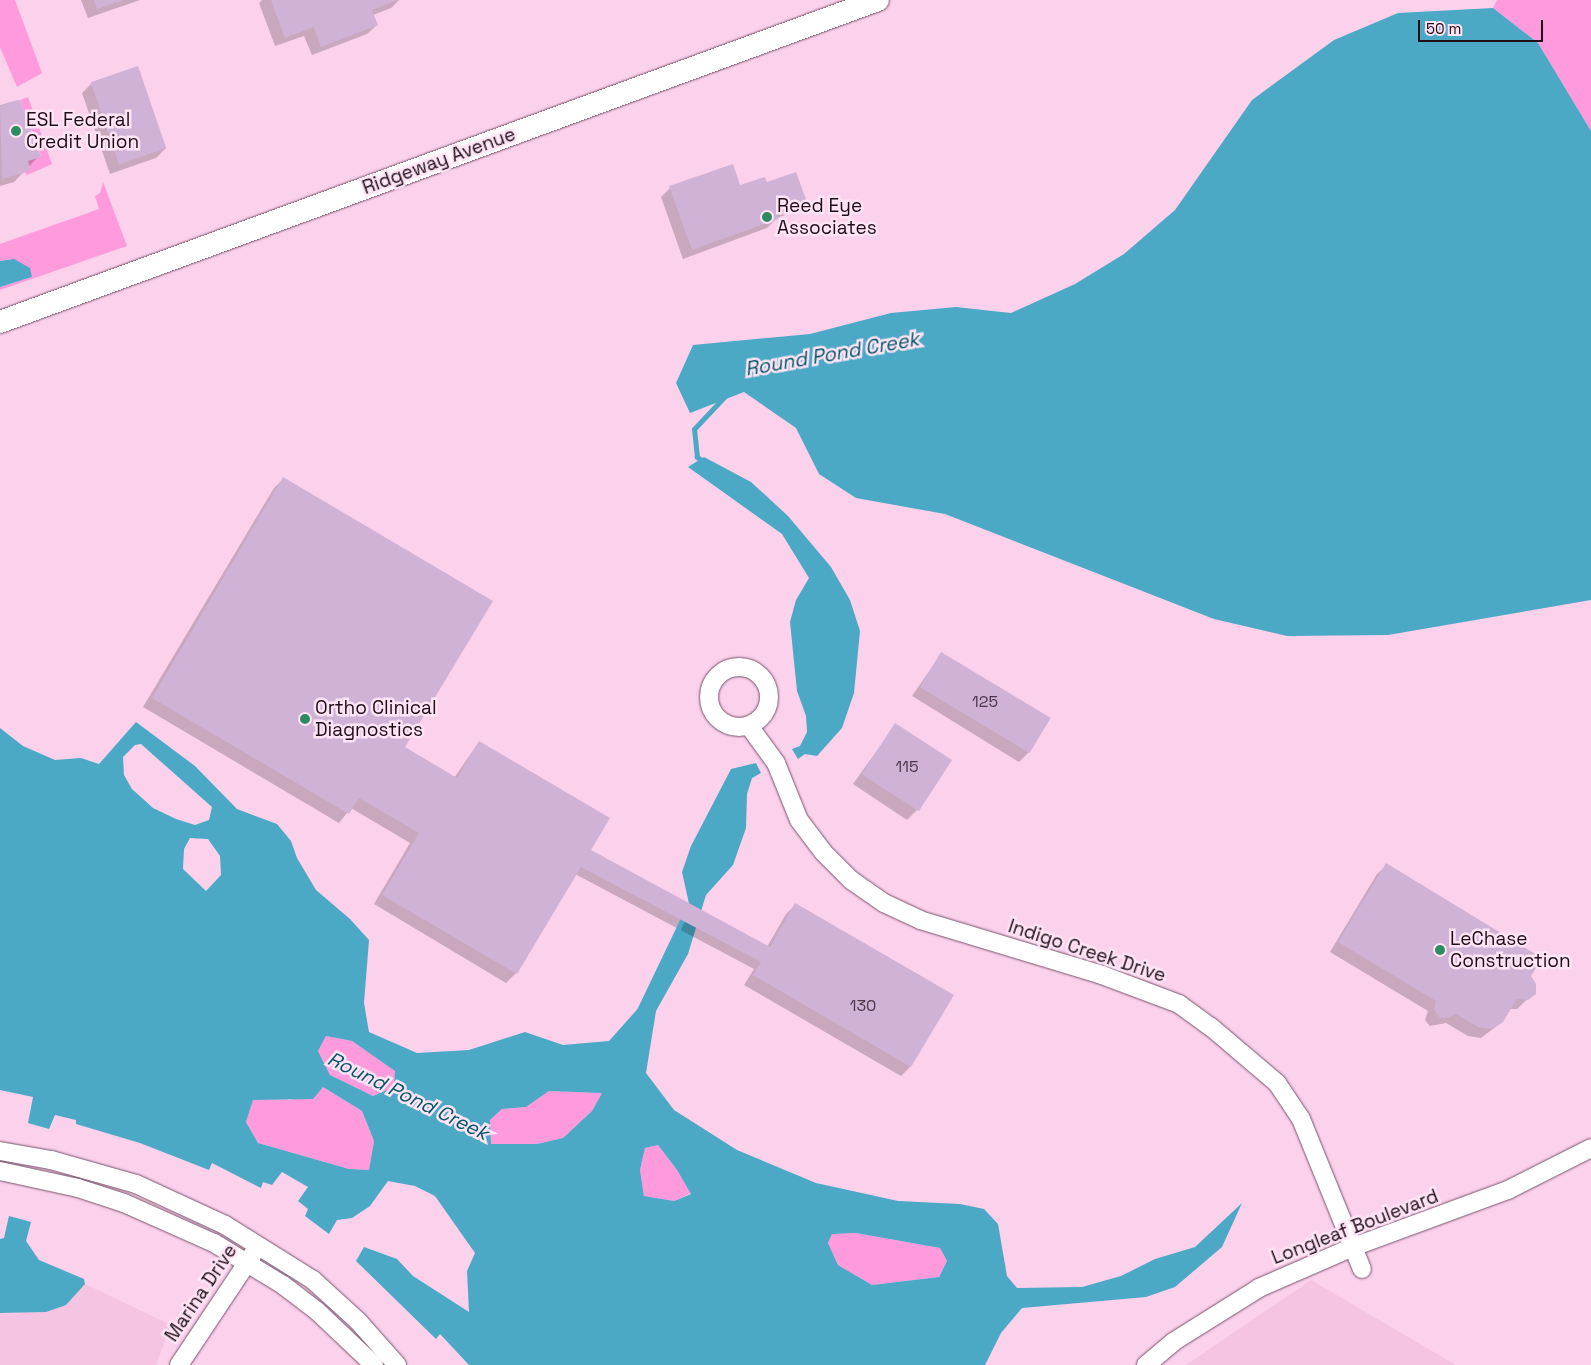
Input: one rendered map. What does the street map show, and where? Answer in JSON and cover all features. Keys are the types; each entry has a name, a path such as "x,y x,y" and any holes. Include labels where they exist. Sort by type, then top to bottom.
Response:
{"main road":[{"name":"Ridgeway Avenue","path":"0,322 878,0"}],"street":[{"name":"Indigo Creek Drive","path":"749,726 776,763 799,820 824,853 851,880 884,903 920,920 1119,981 1179,1004 1211,1027 1277,1083 1301,1119 1362,1269"},
{"name":"Longleaf Boulevard","path":"1146,1365 1173,1342 1260,1288 1353,1246 1488,1198 1591,1148"},
{"path":"0,1151 51,1160 136,1184 225,1225 313,1280 358,1321 397,1365"},
{"path":"0,1171 78,1188 124,1203 176,1224 247,1263 317,1311 374,1365"},
{"name":"Marina Drive","path":"179,1365 259,1246"}],"shaded area":[{"path":"0,0 15,0 42,73 17,87 0,47"},
{"path":"1497,0 1591,0 1591,131 1538,43 1493,8"},
{"path":"28,97 52,164 27,175 24,171 30,168 28,161 41,156 20,100"},
{"path":"103,182 127,246 0,290 0,287 32,277 14,259 0,261 0,244 99,209 95,196 100,193"},
{"path":"326,1036 352,1041 396,1071 394,1087 373,1096 330,1075 318,1051"},
{"path":"323,1087 362,1111 374,1141 369,1170 349,1169 258,1143 246,1122 253,1099 291,1100"},
{"path":"549,1091 602,1093 592,1111 563,1138 537,1144 491,1144 490,1120 502,1109 526,1107"},
{"path":"658,1145 691,1193 674,1201 644,1196 640,1170 645,1148"},
{"path":"856,1233 940,1248 947,1261 939,1277 872,1285 838,1265 828,1243 832,1234"},
{"path":"1311,1280 1456,1365 1186,1365"},
{"path":"85,1284 171,1325 156,1365 0,1365 0,1313 14,1314 66,1305"}],"water":[{"path":"1493,8 1538,43 1591,131 1591,600 1388,635 1287,636 1214,619 945,514 856,498 819,474 796,428 744,392 690,413 676,383 693,345 810,334 891,313 956,307 1011,313 1075,284 1124,254 1175,210 1252,100 1334,40 1398,13"},
{"path":"14,259 30,268 32,277 0,287 0,261"},
{"path":"704,457 751,482 788,516 831,567 850,600 860,631 854,693 842,728 817,756 805,754 798,759 792,749 800,746 807,732 806,716 797,691 790,622 796,600 809,578 782,534 688,467"},
{"path":"136,722 195,766 237,809 277,824 291,841 297,858 316,890 350,919 369,940 364,1003 369,1032 417,1053 469,1050 525,1032 563,1045 609,1041 642,1004 690,908 682,872 691,846 731,769 756,763 761,773 752,778 747,794 746,828 733,865 706,895 688,954 656,1011 646,1073 674,1110 737,1150 816,1183 898,1201 960,1204 984,1209 998,1224 1007,1276 1017,1288 1082,1287 1121,1276 1155,1259 1195,1247 1242,1203 1222,1247 1175,1287 1146,1297 1022,1308 1001,1333 985,1365 469,1365 440,1334 436,1339 356,1261 364,1247 397,1259 413,1276 469,1312 467,1271 475,1253 435,1196 415,1186 388,1181 370,1206 352,1218 337,1220 329,1234 305,1216 308,1209 298,1201 308,1187 282,1172 272,1185 263,1182 261,1188 212,1163 209,1170 140,1143 76,1124 76,1120 55,1115 49,1129 28,1123 33,1097 0,1090 0,728 23,746 55,760 81,758 99,764","holes":["141,744 212,807 209,820 195,825 176,819 153,808 132,789 124,775 123,757 135,745","190,838 208,839 220,856 221,875 206,891 183,869 184,849","326,1036 352,1041 395,1071 394,1087 373,1096 330,1075 318,1051","323,1087 362,1111 374,1141 369,1170 349,1169 258,1143 246,1122 253,1100 313,1099","549,1091 602,1093 592,1111 563,1138 537,1144 491,1144 490,1120 502,1109 526,1107","658,1145 677,1170 691,1194 674,1201 644,1196 640,1170 645,1148","856,1233 940,1248 947,1261 939,1277 872,1285 838,1265 828,1243 832,1234"]},
{"path":"9,1216 31,1222 26,1241 39,1260 84,1279 85,1284 66,1305 46,1312 0,1313 0,1239 4,1238"}],"building":[{"path":"94,0 124,0 97,9"},
{"path":"271,0 398,0 372,10 378,25 321,47 314,27 285,38"},
{"path":"138,66 166,148 119,165 91,82"},
{"name":"ESL Federal Credit Union","path":"20,100 41,157 28,161 30,169 24,173 2,179 0,106"},
{"path":"733,164 740,185 765,177 767,182 796,172 807,202 776,213 778,219 692,250 669,186"},
{"name":"Ortho Clinical Diagnostics","path":"283,477 493,601 405,747 457,778 479,741 610,818 591,850 770,947 795,903 954,995 911,1067 753,975 761,962 581,867 517,974 382,895 419,833 359,798 349,814 152,698"},
{"path":"941,652 1051,718 1030,753 920,687"},
{"path":"895,723 952,760 919,811 862,774"},
{"name":"LeChase Construction","path":"1386,863 1542,958 1531,976 1536,984 1536,994 1528,1000 1517,999 1503,1022 1492,1029 1478,1027 1456,1014 1447,1018 1439,1017 1434,1010 1436,1001 1338,942"}],"waterway":[{"name":"Round Pond Creek","path":"704,462 697,457 694,429 724,397"},
{"name":"Round Pond Creek","path":"639,1010 684,916"}],"place":[{"name":"ESL Federal Credit Union","path":"16,131"},
{"name":"Reed Eye Associates","path":"767,217"},
{"name":"Ortho Clinical Diagnostics","path":"305,719"},
{"name":"LeChase Construction","path":"1440,950"}]}
